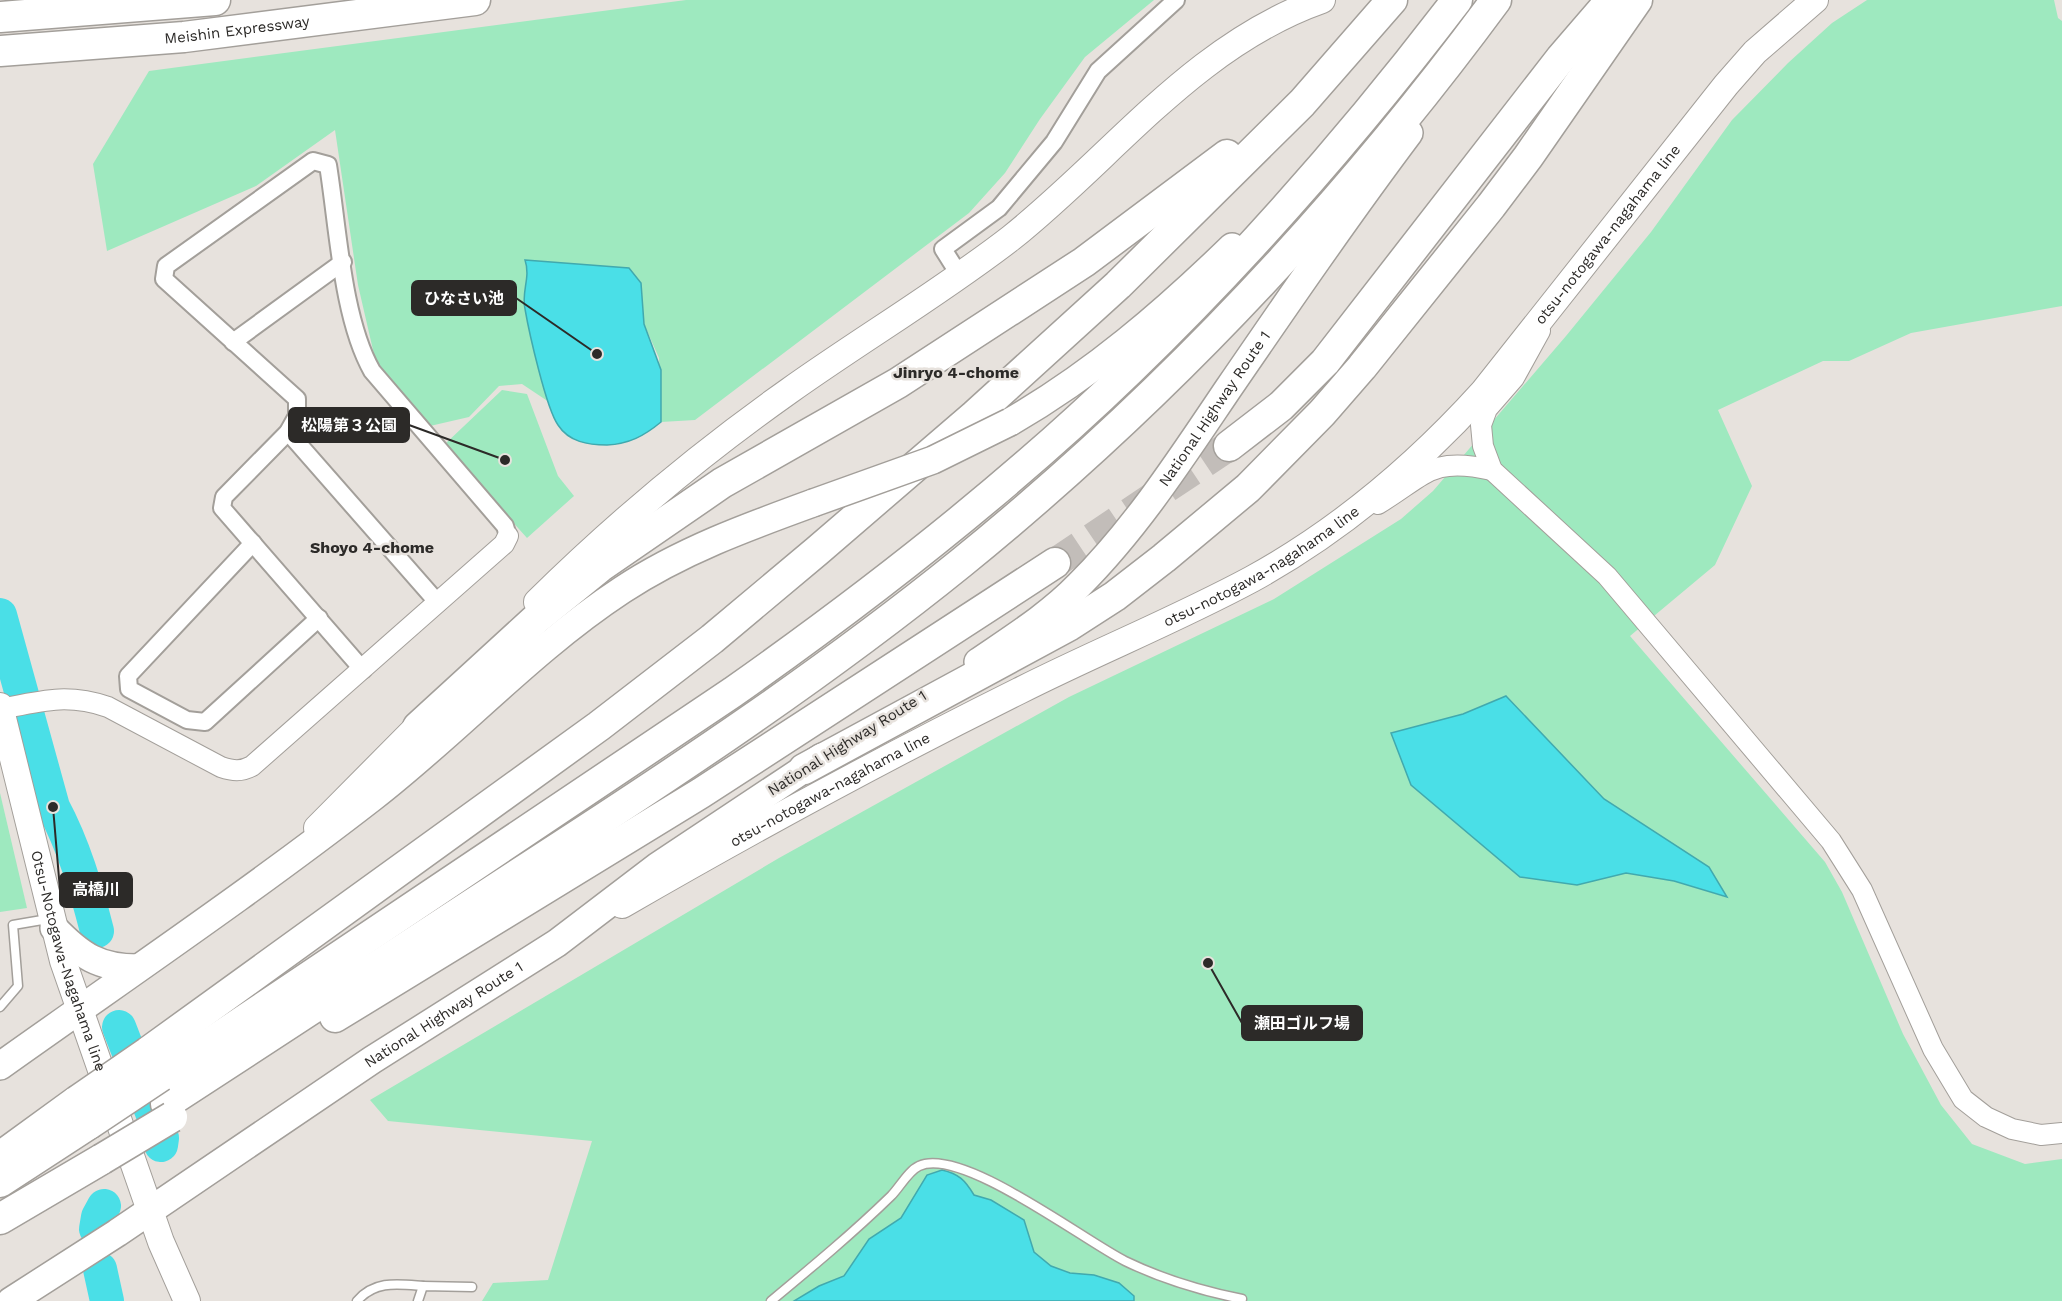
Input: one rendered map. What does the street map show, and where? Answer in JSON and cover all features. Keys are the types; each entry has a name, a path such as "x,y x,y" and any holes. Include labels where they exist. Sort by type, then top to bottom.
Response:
{"highway":[{"path":"0,17 215,0"},
{"name":"Meishin Expressway","path":"0,51 184,37 475,0"},
{"path":"0,1066 80,1008 216,916 379,792 572,627 620,591 694,549 933,460 1010,422 1091,371 1175,303 1251,229 1452,0"},
{"path":"0,1212 91,1133 162,1087 812,637 947,531 1129,371 1250,248 1381,98 1457,0"},
{"path":"0,1182 91,1133 673,773 832,662 964,560 1150,394 1271,274 1406,118 1496,0"},
{"name":"National Highway Route 1","path":"11,1301 372,1060 557,943 658,866 804,769 1007,642 1077,587 1106,557 1174,468 1306,274 1463,61 1504,0"},
{"path":"1229,446 1281,406 1325,362 1561,58 1611,0"},
{"path":"804,769 1070,625 1155,565 1248,488 1335,398 1469,232 1528,157 1637,0"},
{"path":"162,1087 572,746 712,639 966,423 1118,285 1302,104 1389,4"},
{"path":"418,727 537,618 600,567 651,531 722,483 898,383 1139,223 1286,105 1389,4"},
{"path":"162,1087 701,793 1055,563"},
{"path":"53,923 87,958 117,968 138,968"},
{"path":"0,1157 91,1133"},
{"path":"0,1219 91,1133"}],"main road":[{"path":"216,916 290,853 418,727 552,587 672,481 789,391 960,276 1053,201 1193,74 1229,47 1266,26 1322,0"},
{"name":"otsu-notogawa-nagahama line","path":"557,943 752,830 866,769 1020,690 1252,578 1367,503 1454,425 1548,313 1726,86 1755,52 1815,0"},
{"name":"Otsu-Notogawa-Nagahama line","path":"4,707 53,923 150,1210 168,1260 187,1301"}],"street":[{"path":"960,276 943,249 999,208 1054,142 1098,71 1176,0"},
{"path":"4,707 54,698 72,698 108,706 221,767 233,771 244,770 252,766 363,670 504,544 508,536 505,526 372,371 361,352 352,326 328,165 313,161 166,266 164,279 297,399 297,416 288,432 224,497 222,508 363,670"},
{"path":"233,342 343,262"},
{"path":"1492,471 1483,446 1481,425 1487,409 1514,378 1532,351 1548,313"},
{"path":"288,432 438,603"},
{"path":"1339,523 1372,507 1402,489 1421,473 1435,467 1466,464 1492,471 1607,576 1831,841 1862,890 1933,1049 1963,1099 1986,1117 2012,1129 2042,1135 2062,1133"},
{"path":"253,543 128,676 129,689 187,720 205,722 319,618"}],"lane":[{"path":"0,1007 18,986 13,925 53,923"},
{"path":"771,1301 837,1246 893,1194 917,1166 938,1162 986,1178 1125,1261 1199,1290 1242,1299"},
{"path":"357,1301 363,1294 386,1283 472,1287"},
{"path":"418,1301 423,1286"}],"green space":[{"path":"686,0 1154,0 1085,57 1040,119 1005,173 969,213 695,420 661,422 659,358 644,324 641,283 629,268 525,260 529,271 524,307 549,402 522,384 499,386 469,417 430,426 376,363 358,285 335,130 256,186 107,251 93,164 149,71"},
{"path":"1867,0 2054,0 2058,18 2062,21 2062,306 1911,333 1849,361 1823,361 1718,410 1752,486 1715,565 1630,636 1825,862 1842,892 1903,1034 1941,1105 1972,1144 2025,1164 2062,1159 2062,1301 482,1301 493,1283 548,1280 592,1141 388,1121 370,1100 779,858 1069,697 1274,599 1401,519 1433,491 1566,336 1651,232 1732,120 1788,63 1832,23","holes":["1506,697 1604,799 1709,867 1726,897 1674,881 1626,873 1463,714"]},
{"path":"502,390 527,394 558,476 574,496 527,538 444,445"},
{"path":"0,793 27,908 0,912"}],"water":[{"path":"525,260 629,268 641,283 644,324 661,370 661,422 636,438 615,444 586,443 573,439 562,431 548,403 530,334 524,303 527,272"},
{"path":"1506,696 1604,799 1709,867 1727,897 1674,881 1626,873 1577,885 1520,877 1411,785 1391,733 1463,714"},
{"path":"942,1170 961,1178 974,1195 991,1200 1024,1220 1034,1252 1051,1266 1070,1273 1094,1275 1119,1283 1134,1296 1134,1301 794,1301 819,1286 844,1276 869,1239 901,1218 927,1175"}],"waterway":[{"path":"0,615 53,807 79,868 97,931"},
{"path":"119,1027 162,1138 161,1145"},
{"path":"96,1229 98,1217 104,1206"},
{"path":"100,1269 107,1301"}],"tunnel":[{"path":"1055,563 1229,446"}],"place":[{"name":"ひなさい池","path":"597,354"},
{"name":"松陽第３公園","path":"505,460"},
{"name":"高橋川","path":"53,807"},
{"name":"瀬田ゴルフ場","path":"1208,963"}],"district":[{"name":"Jinryo 4-chome","path":"956,372"},
{"name":"Shoyo 4-chome","path":"372,547"}]}
